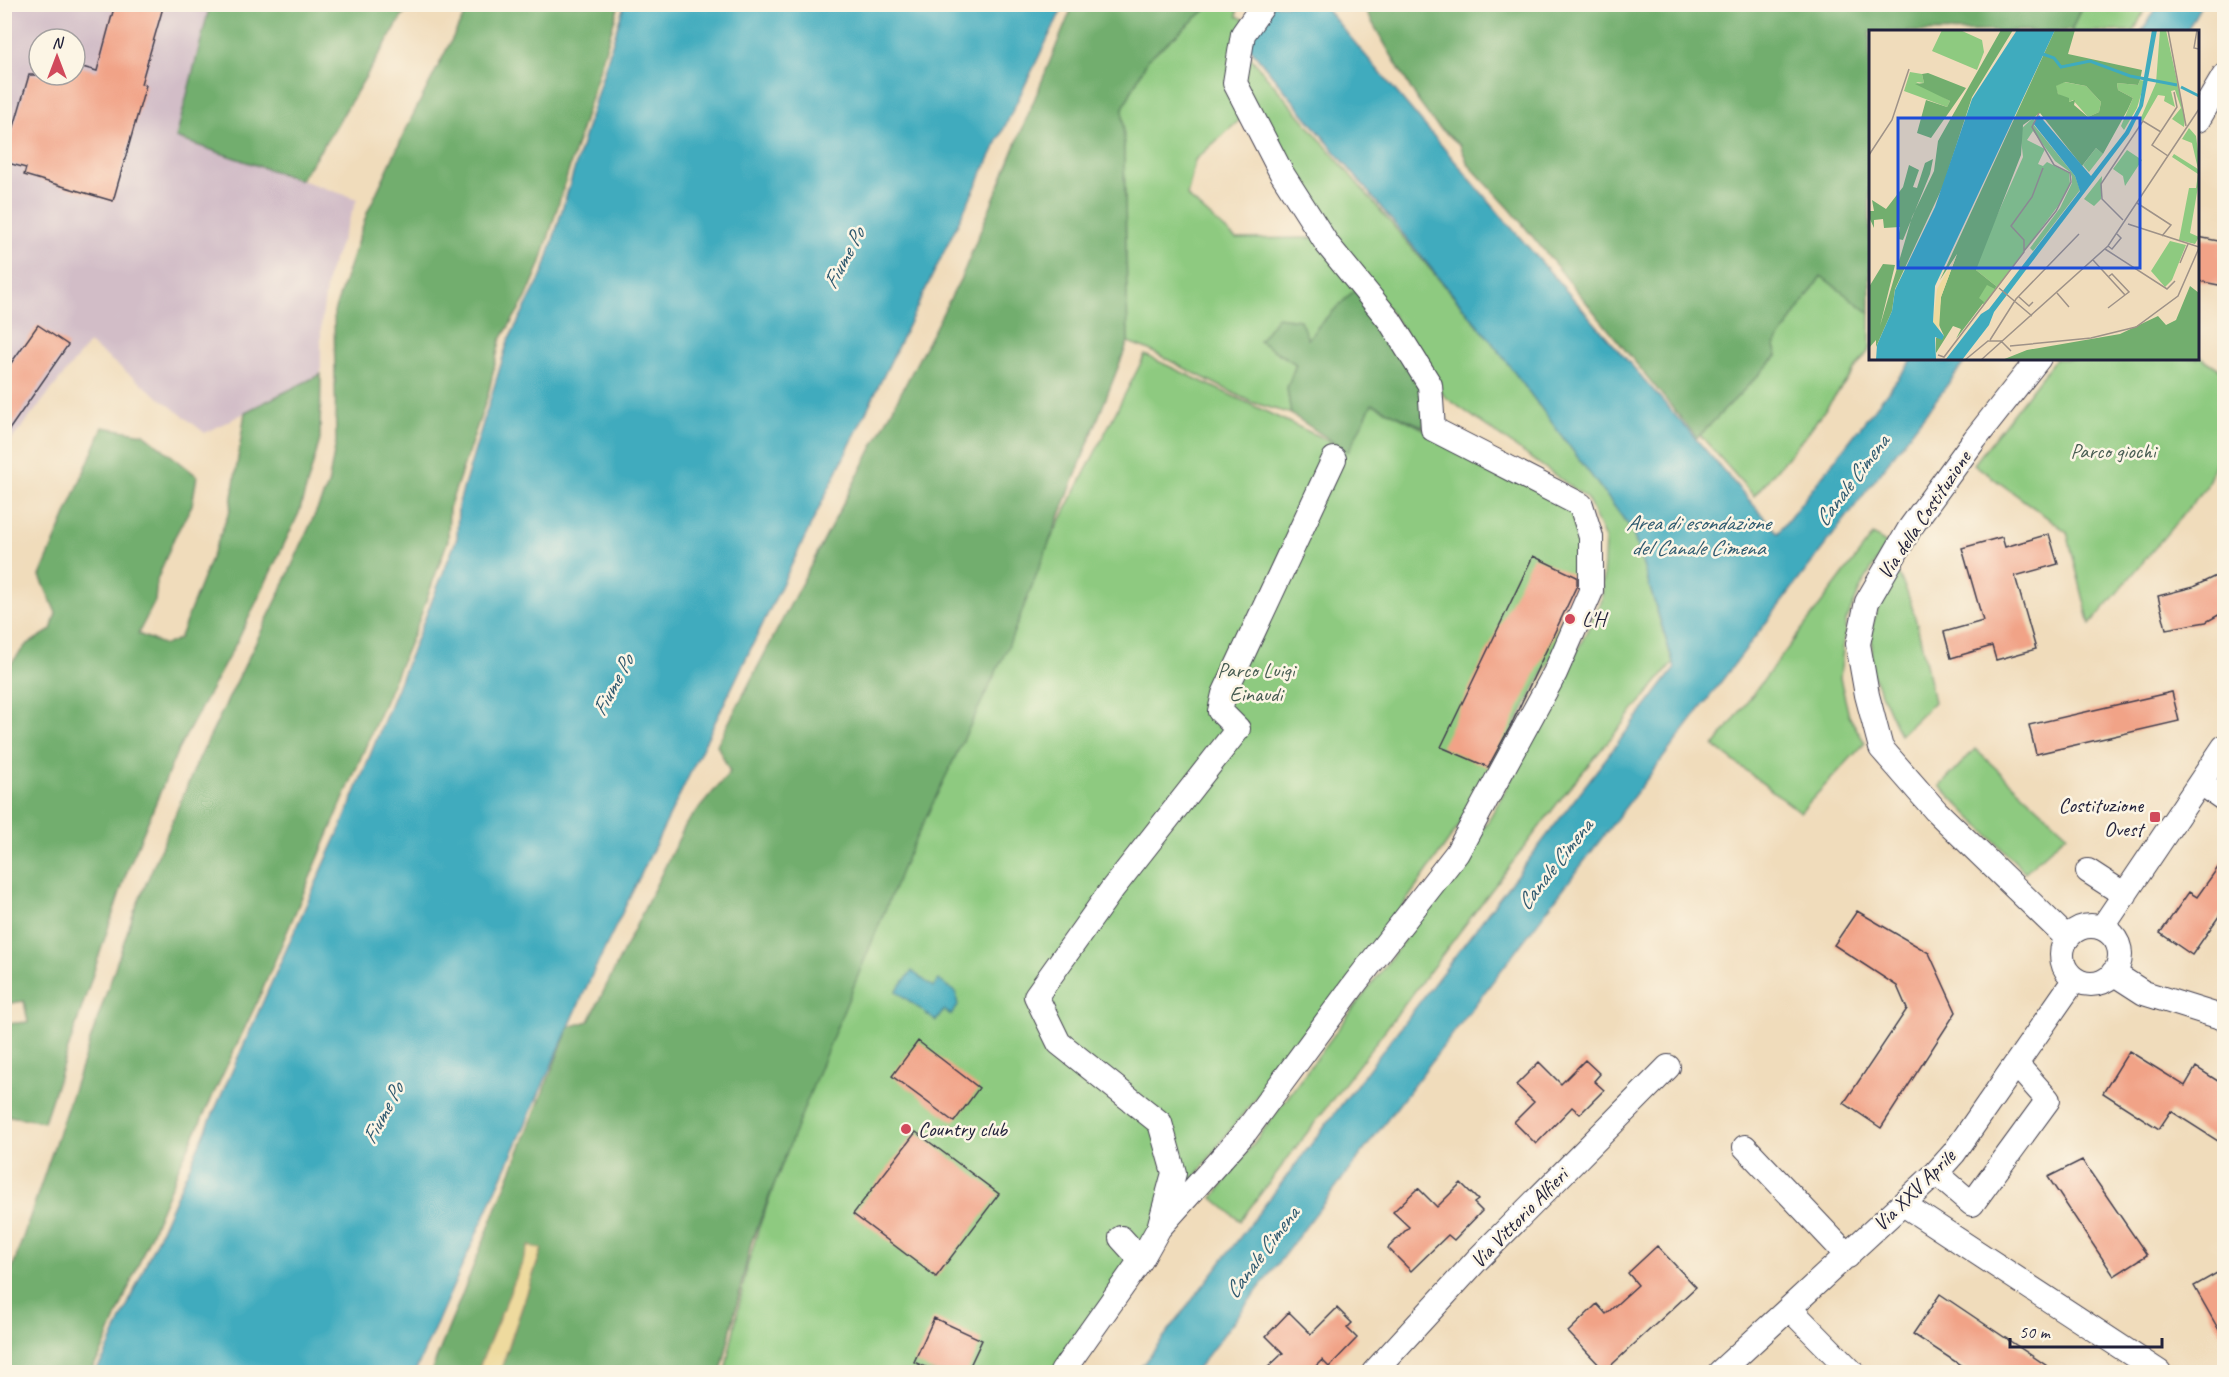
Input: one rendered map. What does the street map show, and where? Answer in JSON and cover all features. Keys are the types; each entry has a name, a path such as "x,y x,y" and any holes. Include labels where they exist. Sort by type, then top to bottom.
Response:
{"street":[{"path":"1062,1372 1141,1260 1159,1228 1246,1131 1356,982 1457,853 1555,673 1591,591 1591,537 1581,504 1433,429 1430,385 1390,321 1327,244 1281,172 1235,83 1243,34 1264,4"},
{"path":"2199,118 2224,76"},
{"name":"Via della Costituzione","path":"2037,360 1975,439 1910,528 1867,602 1858,644 1867,695 1884,760 1912,768 1936,811 2067,938"},
{"path":"1159,1228 1174,1173 1160,1123 1059,1043 1036,996 1113,888 1238,729 1220,711 1224,694 1334,459"},
{"path":"2102,928 2224,747"},
{"path":"2200,783 2224,799"},
{"path":"2088,871 2125,895"},
{"path":"2088,926 2102,928 2113,936 2119,948 2119,962 2113,973 2105,980 2090,984 2075,979 2067,972 2063,963 2062,949 2067,938 2076,930 2088,926"},
{"path":"2113,973 2144,993 2224,1018"},
{"name":"Via XXV Aprile","path":"1720,1372 1936,1173 1954,1153 2075,979"},
{"path":"1936,1173 1972,1204 2048,1100 2016,1064"},
{"name":"Via Vittorio Alfieri","path":"1374,1372 1476,1261 1668,1067"},
{"path":"1745,1147 1848,1256"},
{"path":"1904,1204 1951,1224 2159,1372"},
{"path":"1121,1238 1141,1260"},
{"path":"1790,1309 1852,1372"}],"shaded area":[{"path":"5,5 210,5 176,138 357,199 328,275 321,325 321,374 205,433 89,343 5,448"}],"green space":[{"path":"210,4 409,5 333,131 300,180 176,138"},
{"path":"470,4 619,5 540,265 526,298 500,341 488,395 449,508 448,540 418,623 259,998 179,1167 101,1354 90,1372 5,1372 5,1290 134,912 196,765 277,599 328,485 336,442 334,312 367,213 411,119"},
{"path":"1073,5 1211,5 1148,59 1123,108 1128,342 1008,647 906,859 820,1068 751,1243 721,1372 500,1372 542,1249 477,1372 431,1372 569,1027 589,1021 686,824 730,772 717,745 962,276"},
{"path":"1211,5 1238,5 1237,16 1257,26 1245,51 1491,341 1632,530 1673,663 1566,792 1240,1221 1213,1198 1396,951 1487,823 1542,722 1602,600 1605,539 1587,498 1444,396 1397,321 1243,117 1195,160 1187,196 1236,239 1316,238 1357,288 1308,339 1260,341 1296,364 1287,388 1291,414 1251,402 1147,349 1128,342 1123,108 1148,59"},
{"path":"1362,5 2082,5 2071,30 1869,30 1869,312 1821,276 1774,346 1777,356 1697,438 1510,209 1468,164 1460,145 1435,124 1418,101"},
{"path":"2082,5 2147,5 2134,30 2072,30"},
{"path":"1821,276 1869,312 1869,350 1806,435 1754,496 1700,435 1777,356 1774,346"},
{"path":"1357,288 1425,386 1424,427 1372,404 1348,452 1291,414 1287,388 1296,364 1259,341 1277,317 1300,320 1308,339"},
{"name":"Parco Luigi Einaudi","path":"1145,355 1333,443 1371,402 1576,507 1587,555 1579,606 1470,810 1355,974 1224,1138 1053,1372 725,1372 747,1267 759,1227 845,994 992,654"},
{"name":"Parco giochi","path":"2199,356 2224,372 2224,444 2206,487 2090,625 2067,532 1974,464 2054,360 2199,360"},
{"path":"321,374 320,440 299,513 240,636 177,752 126,874 44,1122 5,1115 5,1024 28,1022 24,1001 5,1004 5,671 26,645 51,630 56,613 40,576 103,427 144,434 197,476 192,505 174,538 157,580 155,601 138,634 165,645 179,639 230,510 245,412"},
{"path":"1873,535 1887,544 1862,585 1846,621 1840,678 1849,716 1865,743 1800,812 1714,746"},
{"path":"1896,572 1903,582 1914,614 1934,702 1900,735 1872,673 1872,626 1882,596"},
{"path":"1975,749 2067,834 2025,872 1940,786"}],"sand":[{"path":"529,1246 542,1249 500,1372 477,1372"}],"water":[{"path":"2157,4 2201,5 2188,30 2143,30"},
{"name":"Fiume Po","path":"624,5 1064,5 591,977 415,1372 95,1372 104,1358 345,818 457,538 458,506 508,341 543,273"},
{"path":"1273,5 1323,5 1502,217 1778,533 1912,360 1966,360 1195,1372 1137,1372 1675,668 1632,530 1491,341 1245,42"},
{"path":"912,971 933,987 939,980 956,993 958,1006 951,1015 944,1010 936,1021 896,991"}],"building":[{"path":"115,4 164,4 141,84 146,85 113,201 24,175 26,168 4,162 27,82 27,87 87,87 87,68 97,71"},
{"path":"2199,237 2224,242 2224,286 2199,281"},
{"path":"38,325 68,345 4,437 4,373"},
{"path":"2049,534 2058,564 2015,576 2036,649 1996,660 1992,646 1951,658 1944,632 1983,621 1962,548 2002,537 2005,547"},
{"path":"1533,556 1577,577 1577,585 1511,725 1488,767 1441,747"},
{"path":"2224,572 2224,612 2206,622 2166,629 2158,596 2193,587"},
{"path":"2172,692 2179,721 2036,754 2029,725"},
{"path":"2224,859 2224,909 2192,955 2160,933 2189,892 2197,897"},
{"path":"1857,911 1929,953 1956,1012 1881,1128 1844,1103 1907,1009 1897,986 1834,945"},
{"path":"918,1041 979,1088 954,1122 892,1076"},
{"path":"2129,1051 2185,1086 2196,1067 2224,1085 2224,1145 2171,1111 2159,1129 2103,1093"},
{"path":"1585,1060 1600,1074 1594,1081 1604,1090 1580,1114 1572,1107 1536,1144 1514,1122 1534,1102 1516,1085 1539,1062 1561,1084"},
{"path":"916,1132 999,1194 936,1277 853,1214"},
{"path":"2082,1160 2147,1255 2114,1276 2048,1177"},
{"path":"1461,1183 1478,1200 1474,1203 1482,1211 1454,1240 1448,1235 1411,1271 1388,1248 1409,1227 1393,1212 1418,1188 1437,1207"},
{"path":"1657,1246 1696,1287 1605,1371 1568,1332 1597,1304 1606,1314 1638,1285 1628,1273"},
{"path":"2224,1269 2224,1339 2194,1286"},
{"path":"1940,1294 2056,1372 1971,1372 1913,1334"},
{"path":"1337,1308 1352,1323 1347,1328 1357,1338 1329,1367 1322,1360 1310,1372 1263,1372 1283,1353 1266,1336 1289,1312 1311,1334"},
{"path":"934,1318 982,1340 967,1372 936,1372 914,1362"}],"place":[{"name":"L'H","path":"1570,619"},
{"name":"Costituzione Ovest","path":"2155,817"},
{"name":"Country club","path":"906,1129"}],"water label":[{"name":"Canale Cimena","path":"1851,480"},
{"name":"Area di esondazione del Canale Cimena","path":"1698,534"},
{"name":"Canale Cimena","path":"1554,864"},
{"name":"Canale Cimena","path":"1261,1252"}]}
